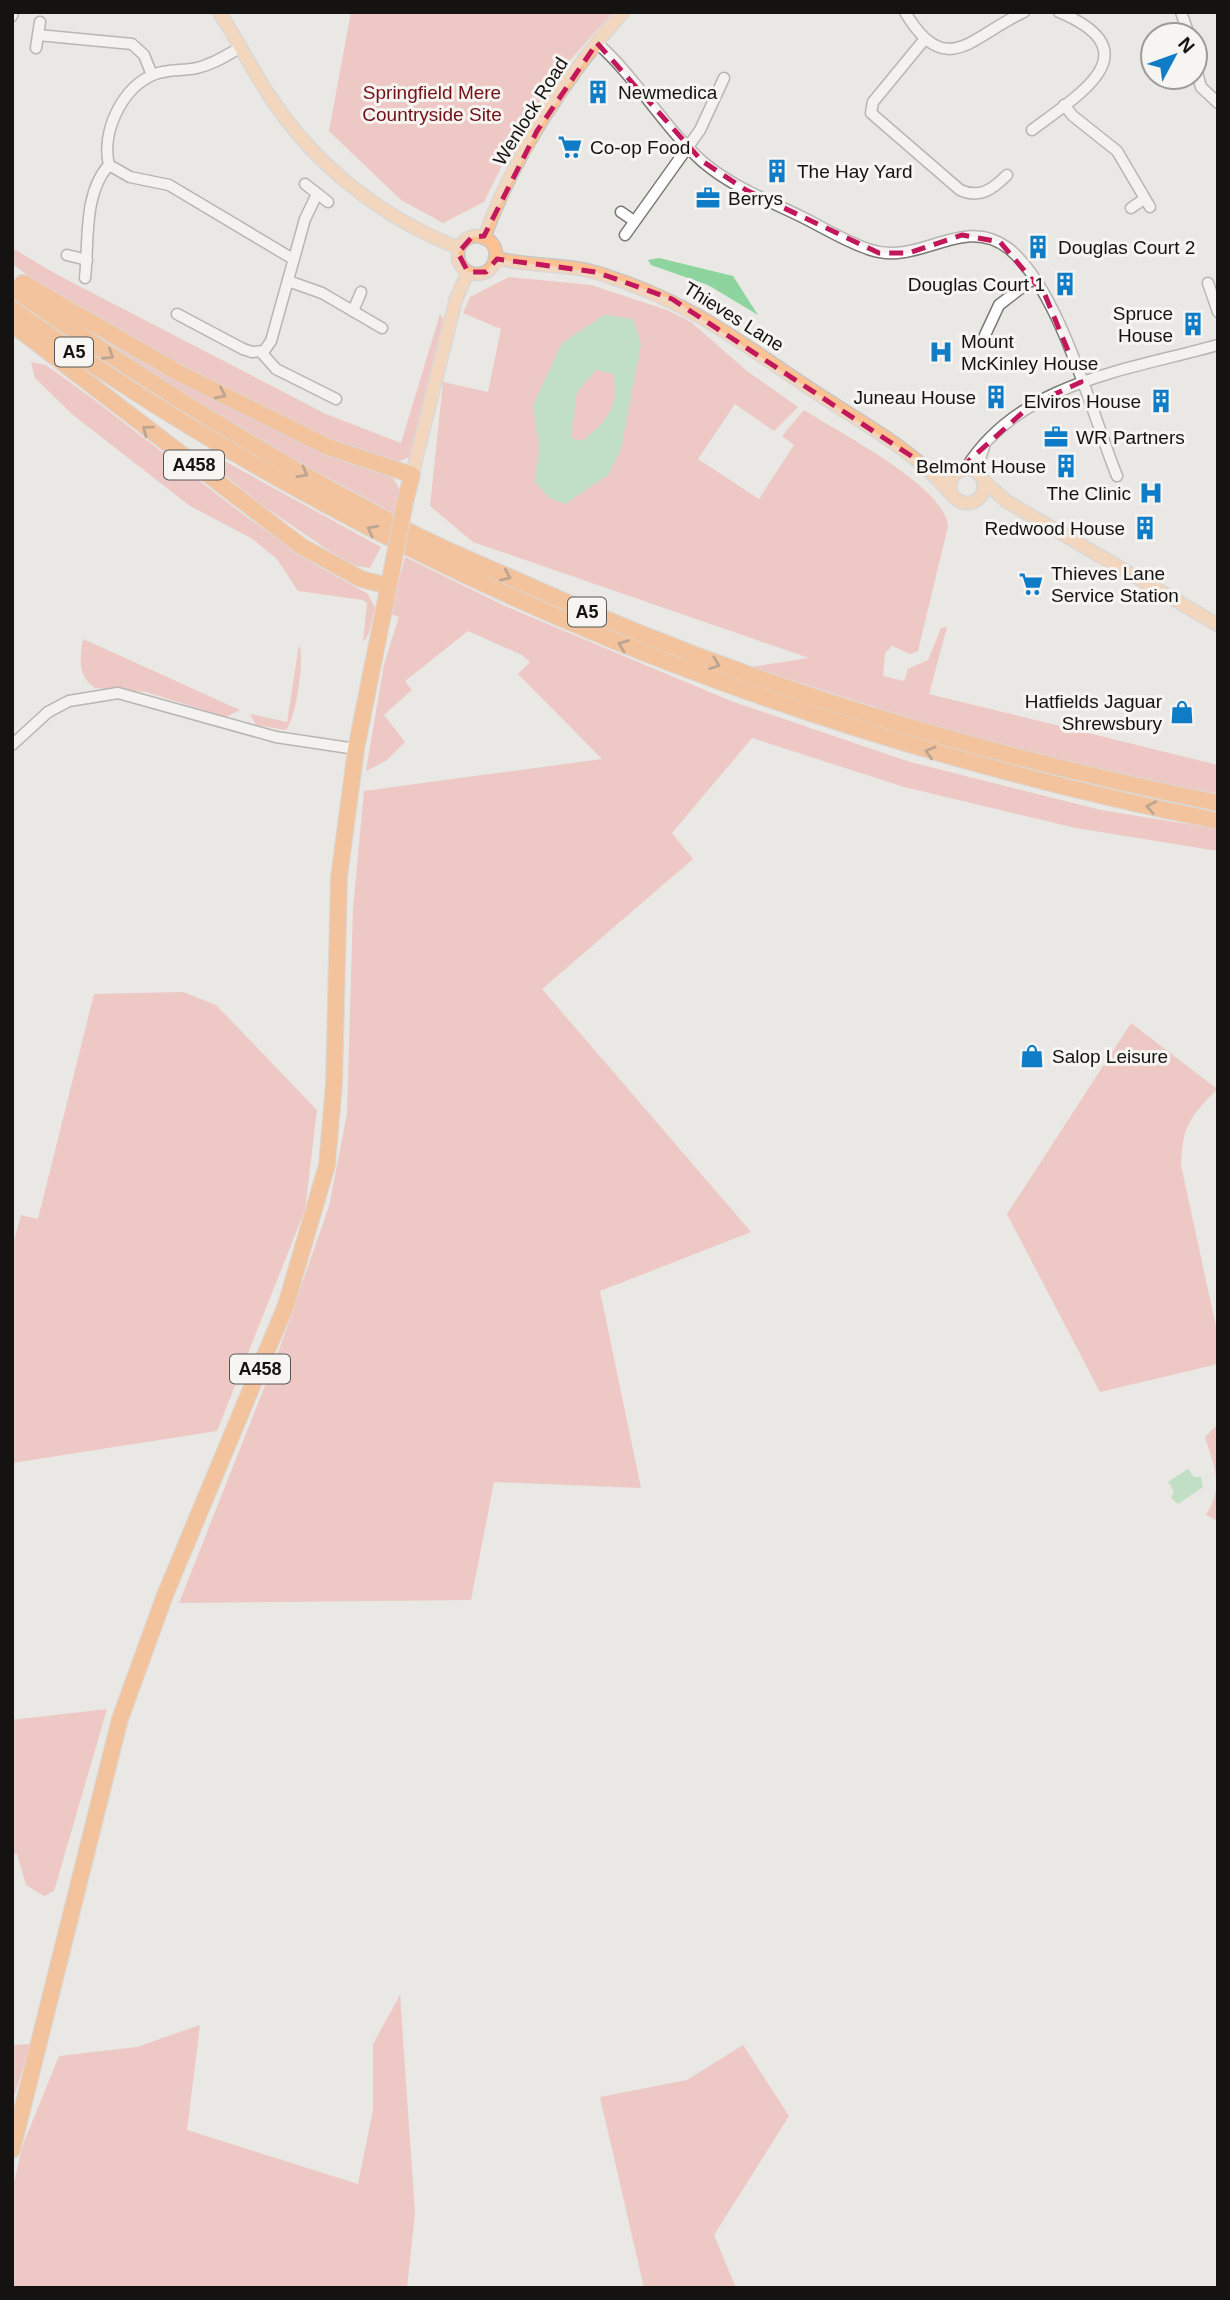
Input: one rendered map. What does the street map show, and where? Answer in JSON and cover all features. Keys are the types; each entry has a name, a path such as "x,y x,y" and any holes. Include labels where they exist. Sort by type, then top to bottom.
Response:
{"highway":[{"path":"12,279 178,373 328,447 412,475"},
{"name":"A5","path":"12,288 117,361 247,442 415,535 586,612 688,654 880,721 1030,761 1218,803"},
{"name":"A5","path":"12,309 136,394 259,470 388,538 567,623 754,696 874,736 1004,773 1218,821"},
{"name":"A458","path":"12,324 301,546 361,579 388,586"},
{"name":"A458","path":"12,2150 120,1719 165,1595 286,1305 327,1165 334,1083 340,877 356,749 412,475"}],"main road":[{"path":"219,12 270,96 301,138 334,171 399,220 459,248"},
{"name":"Wenlock Road","path":"484,238 504,191 537,131 597,43 623,12"},
{"path":"472,237 484,238 493,246 495,258 486,272 468,272 458,259 459,248 472,237"},
{"name":"Thieves Lane","path":"495,258 596,272 672,299 746,343 928,467"},
{"name":"A458","path":"412,475 456,299 468,272"},
{"path":"928,467 970,473 1006,501 1218,625"},
{"path":"928,467 962,503 977,500 1006,501"},
{"path":"951,494 950,480 970,473"},
{"path":"970,473 984,491 977,500"}],"street":[{"path":"905,12 924,40 946,50 962,47 1024,12"},
{"path":"1032,130 1099,76 1105,55 1103,47 1091,33 1059,12"},
{"path":"36,48 40,22"},
{"path":"38,35 132,44 144,55 152,75"},
{"path":"924,40 873,102 871,114 960,190 978,194 1000,178"},
{"path":"597,43 620,63 702,161 738,186 868,249 897,255 962,235 988,237 1011,251 1034,278 1056,315 1118,475"},
{"path":"85,278 96,181 109,165 106,144 117,113 137,85 152,75 209,64 241,47"},
{"path":"625,235 689,146 724,78"},
{"path":"1205,91 1218,103"},
{"path":"1064,105 1117,151 1147,203 1131,208"},
{"path":"109,165 130,177 169,185 293,259"},
{"path":"305,184 328,202"},
{"path":"261,352 271,341 293,259 309,208 317,194"},
{"path":"621,212 635,221"},
{"path":"67,255 87,260"},
{"path":"985,335 999,305 1034,278"},
{"path":"288,281 322,293 382,328"},
{"path":"1208,283 1218,312"},
{"path":"353,311 361,292"},
{"path":"183,313 243,349 261,352 276,369 336,399"},
{"path":"970,473 984,447 1031,405 1081,382 1218,345"},
{"path":"12,745 48,712 69,701 118,693 276,737 356,749"}],"highlighted area":[{"path":"597,43 702,161 746,190 879,253 909,253 962,235 1000,242 1045,295 1081,382 1031,405 954,474 928,467 672,299 596,272 497,259 486,272 468,272 458,253 472,237 484,236 537,131"}],"green space":[{"name":"Springfield Mere Countryside Site","path":"351,12 613,12 558,74 515,139 484,202 443,223 401,200 329,131"},
{"path":"12,222 14,249 54,273 326,414 401,443 440,314 444,321 410,457 395,463 311,431 71,305 12,263"},
{"path":"509,277 591,285 667,310 691,322 747,371 798,407 774,431 735,404 698,459 759,499 794,445 782,436 804,410 888,462 929,495 943,511 948,526 918,651 910,654 892,646 885,653 883,676 904,681 908,669 928,660 941,628 947,627 929,694 1218,765 1218,794 1092,769 970,738 751,667 809,658 473,542 430,506 443,382 488,392 501,329 463,313 470,297"},
{"path":"105,338 295,439 393,478 401,492 395,514 253,437 103,344"},
{"path":"31,362 46,365 248,518 316,565 368,594 375,608 369,633 363,642 367,603 363,600 298,591 277,559 251,538 190,506 73,415 35,378"},
{"path":"208,452 381,547 370,568 350,565 259,503 205,459"},
{"path":"405,557 505,606 731,701 910,762 1101,810 1218,829 1218,851 1076,828 904,787 752,738 672,833 693,859 542,989 751,1232 600,1291 641,1488 494,1482 471,1600 179,1603 279,1350 329,1206 347,1114 353,909 364,791 602,759 518,674 530,662 522,655 468,631 405,681 412,690 384,715 405,742 387,760 366,771 384,664 399,617 390,614"},
{"path":"83,639 240,710 226,717 146,692 95,688 83,672"},
{"path":"299,645 300,674 290,724 286,730 256,725 250,714 287,722"},
{"path":"183,992 216,1005 317,1110 305,1210 217,1431 12,1463 12,1248 21,1215 38,1219 94,994"},
{"path":"1131,1023 1217,1089 1200,1107 1186,1130 1181,1165 1218,1336 1218,1364 1100,1392 1007,1214"},
{"path":"1215,1427 1218,1428 1218,1521 1206,1515 1215,1494 1216,1476 1205,1437"},
{"path":"107,1709 54,1891 44,1896 26,1885 17,1854 12,1855 12,1720"},
{"path":"400,1995 415,2213 407,2288 12,2288 12,2191 22,2147 59,2056 137,2047 200,2025 187,2130 358,2184 373,2110 373,2044"},
{"path":"31,2044 12,2103 12,2045"},
{"path":"743,2045 789,2116 714,2235 736,2288 644,2288 600,2097 687,2080"}],"shaded area":[{"path":"659,258 733,276 758,315 708,285 651,265 648,260"},
{"path":"604,315 633,319 641,344 621,449 608,475 565,504 549,498 535,482 539,448 533,405 562,343","holes":["596,370 613,374 615,395 605,420 582,441 571,438 577,392"]},
{"path":"1188,1469 1194,1477 1201,1477 1203,1487 1178,1504 1171,1498 1174,1491 1168,1482"}],"place":[{"name":"Newmedica","path":"598,92"},
{"name":"Co-op Food","path":"570,147"},
{"name":"The Hay Yard","path":"777,171"},
{"name":"Berrys","path":"708,198"},
{"name":"Douglas Court 2","path":"1038,247"},
{"name":"Douglas Court 1","path":"1065,284"},
{"name":"Spruce House","path":"1193,324"},
{"name":"Mount McKinley House","path":"941,352"},
{"name":"Juneau House","path":"996,397"},
{"name":"Elviros House","path":"1161,401"},
{"name":"WR Partners","path":"1056,437"},
{"name":"Belmont House","path":"1066,466"},
{"name":"The Clinic","path":"1151,493"},
{"name":"Redwood House","path":"1145,528"},
{"name":"Thieves Lane Service Station","path":"1031,584"},
{"name":"Hatfields Jaguar Shrewsbury","path":"1182,712"},
{"name":"Salop Leisure","path":"1032,1056"}]}
